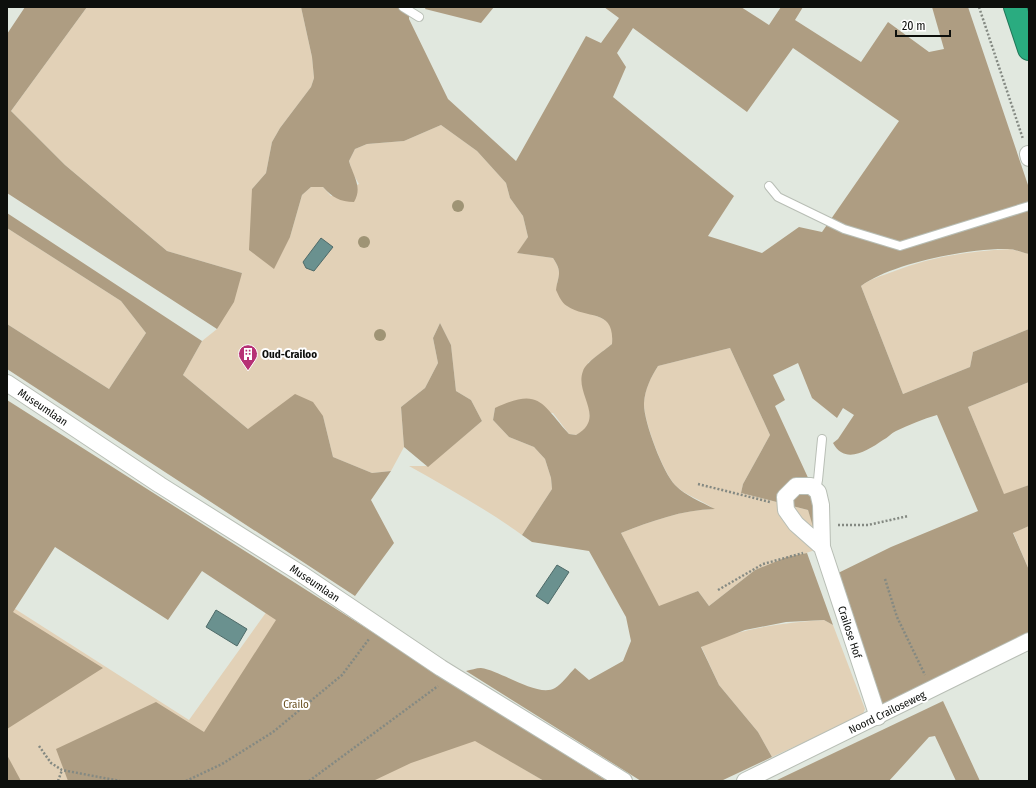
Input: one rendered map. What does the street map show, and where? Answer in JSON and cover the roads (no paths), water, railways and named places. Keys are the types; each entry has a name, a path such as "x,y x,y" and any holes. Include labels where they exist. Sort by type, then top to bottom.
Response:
{"highway":[{"path":"1015,7 1029,49"}],"street":[{"name":"Museumlaan","path":"7,383 160,485 300,573 453,676 624,781"},
{"path":"816,490 811,486 796,486 786,497 786,510 796,524 822,547"},
{"name":"Crailose Hof","path":"816,490 821,505 822,547 878,717"},
{"name":"Noord Crailoseweg","path":"745,781 878,717 1029,641"}],"lane":[{"path":"403,7 419,17"},
{"path":"769,186 778,197 844,229 900,246 1029,206"},
{"path":"816,490 822,439"}],"water":[{"path":"321,238 333,247 314,271 306,268 303,262"},
{"path":"557,565 569,572 548,604 536,596"},
{"path":"216,610 247,629 237,646 206,627"}],"place":[{"name":"Oud-Crailoo","path":"248,371"}],"park label":[{"name":"Crailo","path":"296,704"}]}
